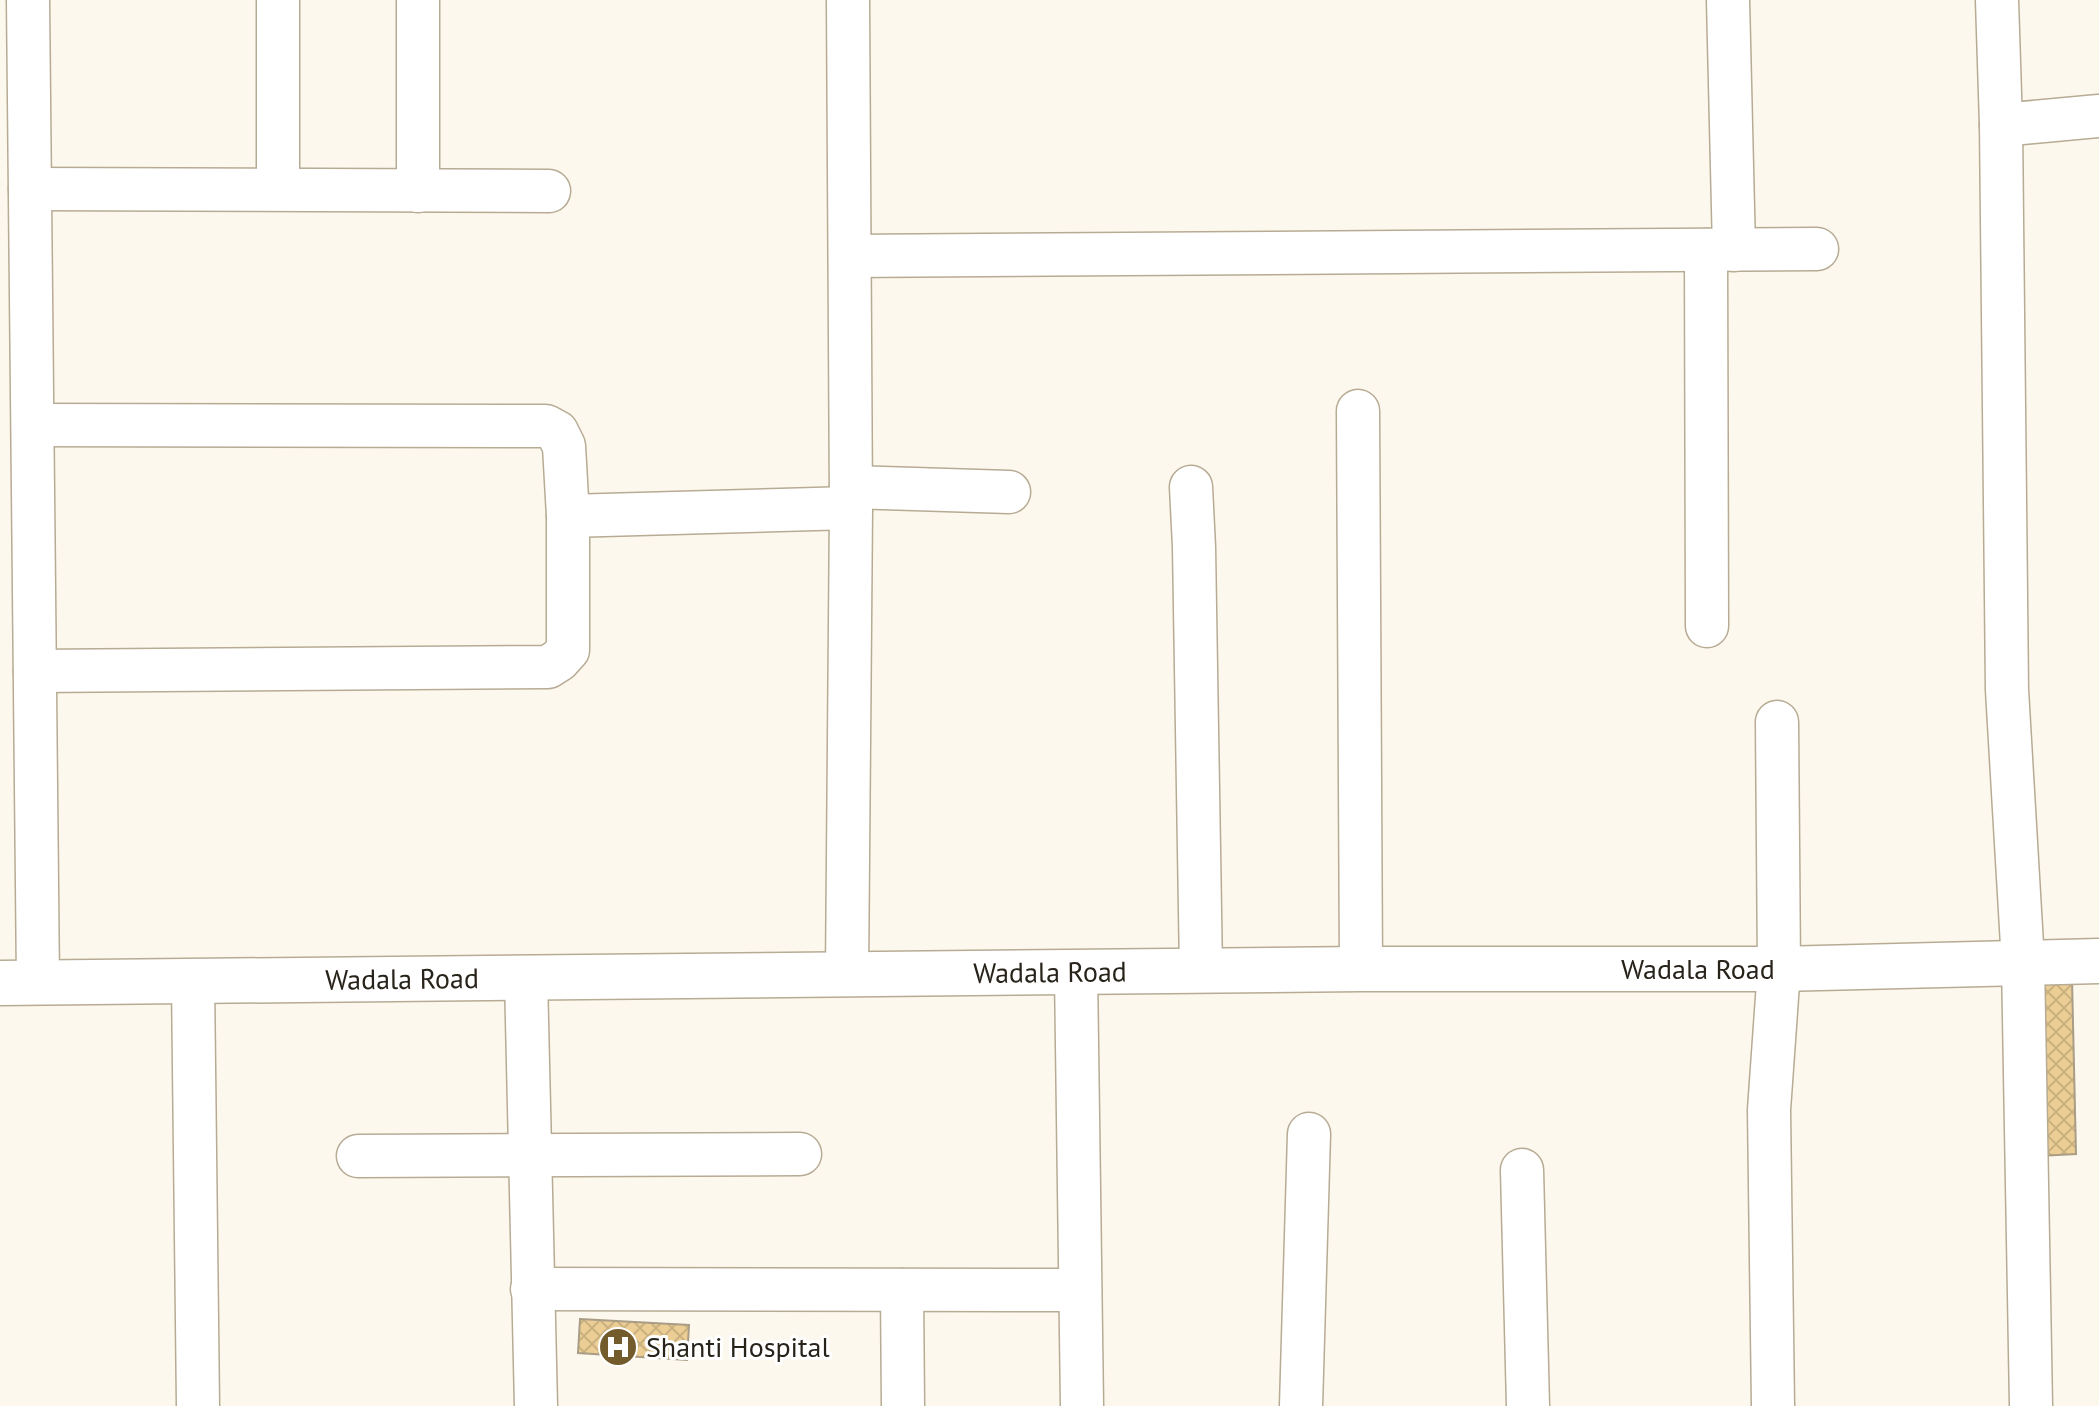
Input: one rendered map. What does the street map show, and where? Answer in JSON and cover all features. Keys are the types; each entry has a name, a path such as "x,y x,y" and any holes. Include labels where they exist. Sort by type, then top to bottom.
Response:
{"street":[{"path":"19,983 35,671 17,606 33,425 28,0"},
{"path":"278,0 278,189"},
{"path":"418,0 418,191"},
{"path":"847,974 851,498 848,0"},
{"path":"1707,626 1728,0"},
{"path":"1997,0 2007,690 2023,962 2031,1406"},
{"path":"2001,125 2099,116"},
{"path":"30,189 549,191"},
{"path":"850,256 1817,249"},
{"path":"1358,411 1361,969"},
{"path":"33,425 546,426 557,432 564,446 568,516 568,650 548,667 35,671"},
{"path":"1191,487 1201,971"},
{"path":"568,516 851,498 1009,492"},
{"path":"1773,1406 1769,1110 1779,969 1777,722"},
{"name":"Wadala Road","path":"19,983 1361,969 1779,969 2099,961"},
{"path":"1076,972 1082,1406"},
{"path":"526,978 536,1406"},
{"path":"193,982 198,1406"},
{"path":"1301,1406 1309,1134"},
{"path":"358,1156 800,1154"},
{"path":"1522,1170 1528,1406"},
{"path":"532,1289 1080,1290"},
{"path":"902,1290 903,1406"}],"building":[{"path":"2072,979 2076,1154 2039,1156 2035,981"},
{"path":"580,1319 689,1325 687,1360 578,1353"}],"place":[{"name":"Shanti Hospital","path":"618,1347"}]}
